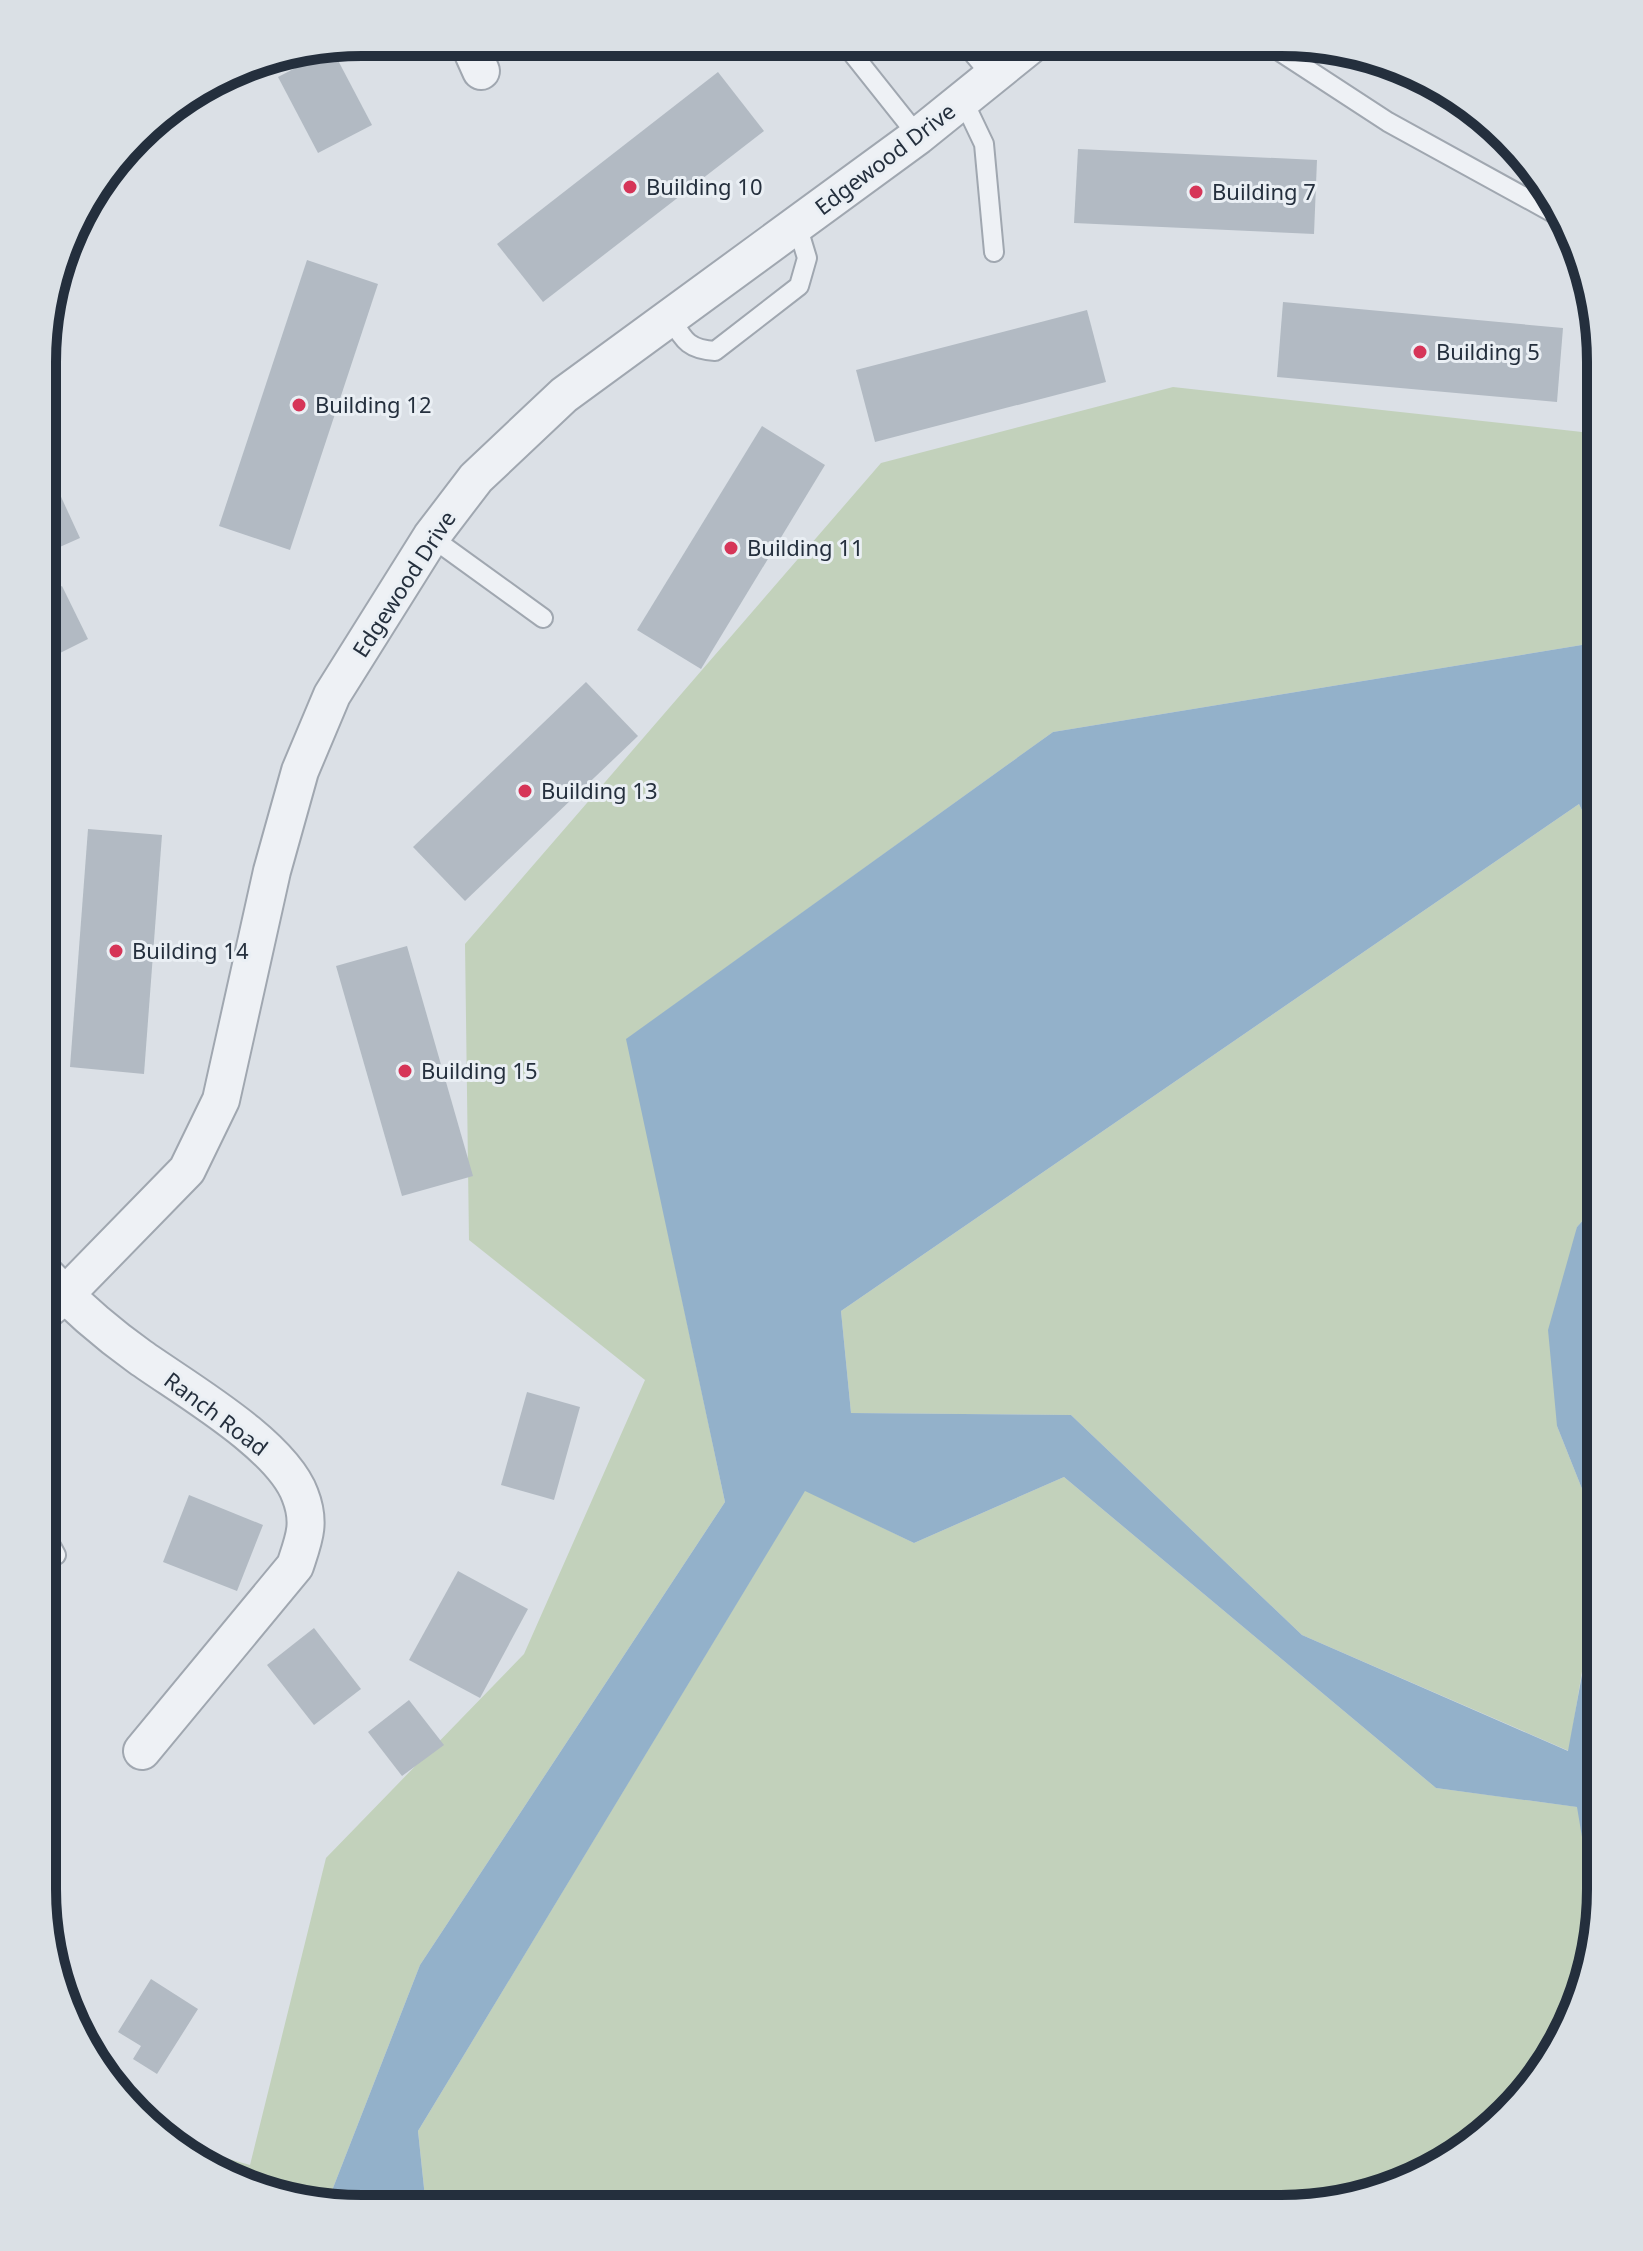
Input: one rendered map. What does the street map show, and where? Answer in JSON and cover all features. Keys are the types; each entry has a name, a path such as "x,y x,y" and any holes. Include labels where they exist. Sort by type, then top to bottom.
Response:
{"street":[{"name":"Edgewood Drive","path":"56,1289 187,1170 221,1100 272,871 300,771 332,695 431,537 476,478 564,395 918,136 1018,56"},
{"name":"Ranch Road","path":"56,1298 226,1417 276,1459 300,1494 308,1528 295,1566 142,1751"}],"lane":[{"path":"854,56 918,136"},
{"path":"975,56 993,77"},
{"path":"1287,56 1388,122 1546,209"},
{"path":"963,100 984,144 994,252"},
{"path":"670,317 684,341 698,350 715,351 799,286 807,258 797,225"},
{"path":"431,537 543,618"}],"green space":[{"path":"1173,387 1582,432 1587,422 1587,644 1053,732 627,1039 725,1502 420,1965 331,2193 264,2179 207,2153 250,2165 326,1858 524,1654 645,1380 469,1240 465,944 881,463"},
{"path":"1579,804 1587,821 1587,1216 1577,1227 1557,1426 1587,1501 1587,1641 1569,1751 1302,1635 1071,1415 851,1413 841,1311"},
{"path":"1064,1477 1436,1788 1578,1807 1585,1855 1581,1949 1564,2006 1546,2042 1524,2075 1483,2119 1434,2154 1379,2179 1321,2192 1281,2195 425,2195 418,2131 805,1490 914,1543"}],"water":[{"path":"1587,644 1587,821 1579,804 841,1311 851,1413 1071,1415 1302,1635 1568,1751 1587,1648 1587,1889 1582,1942 1585,1855 1577,1807 1436,1788 1064,1477 914,1543 805,1491 418,2131 425,2195 331,2193 420,1965 725,1502 626,1039 1053,732"},
{"path":"1587,1216 1587,1501 1557,1426 1548,1330 1577,1227"}],"building":[{"path":"336,58 372,125 318,153 278,77 309,61"},
{"name":"Building 10","path":"718,72 764,131 543,302 497,244"},
{"name":"Building 7","path":"1078,149 1317,160 1314,234 1074,223"},
{"name":"Building 12","path":"307,260 378,284 290,550 219,526"},
{"name":"Building 5","path":"1283,302 1563,328 1557,402 1277,377"},
{"path":"1087,310 1106,382 875,442 856,370"},
{"name":"Building 11","path":"762,426 825,465 701,669 637,630"},
{"path":"56,486 80,538 56,549"},
{"path":"62,586 88,639 56,655 56,589"},
{"name":"Building 13","path":"586,682 638,736 465,901 413,847"},
{"name":"Building 14","path":"88,829 162,835 144,1074 70,1067"},
{"name":"Building 15","path":"407,946 473,1176 402,1196 336,966"},
{"path":"527,1392 580,1407 554,1500 501,1485"},
{"path":"189,1495 263,1525 237,1591 163,1562"},
{"path":"458,1571 528,1609 480,1698 409,1660"},
{"path":"314,1628 361,1689 314,1725 267,1665"},
{"path":"409,1700 444,1745 402,1776 368,1732"},
{"path":"151,1979 198,2009 157,2074 133,2059 141,2046 118,2032"}],"place":[{"name":"Building 10","path":"630,187"},
{"name":"Building 7","path":"1196,192"},
{"name":"Building 5","path":"1420,352"},
{"name":"Building 12","path":"299,405"},
{"name":"Building 11","path":"731,548"},
{"name":"Building 13","path":"525,791"},
{"name":"Building 14","path":"116,951"},
{"name":"Building 15","path":"405,1071"}]}
